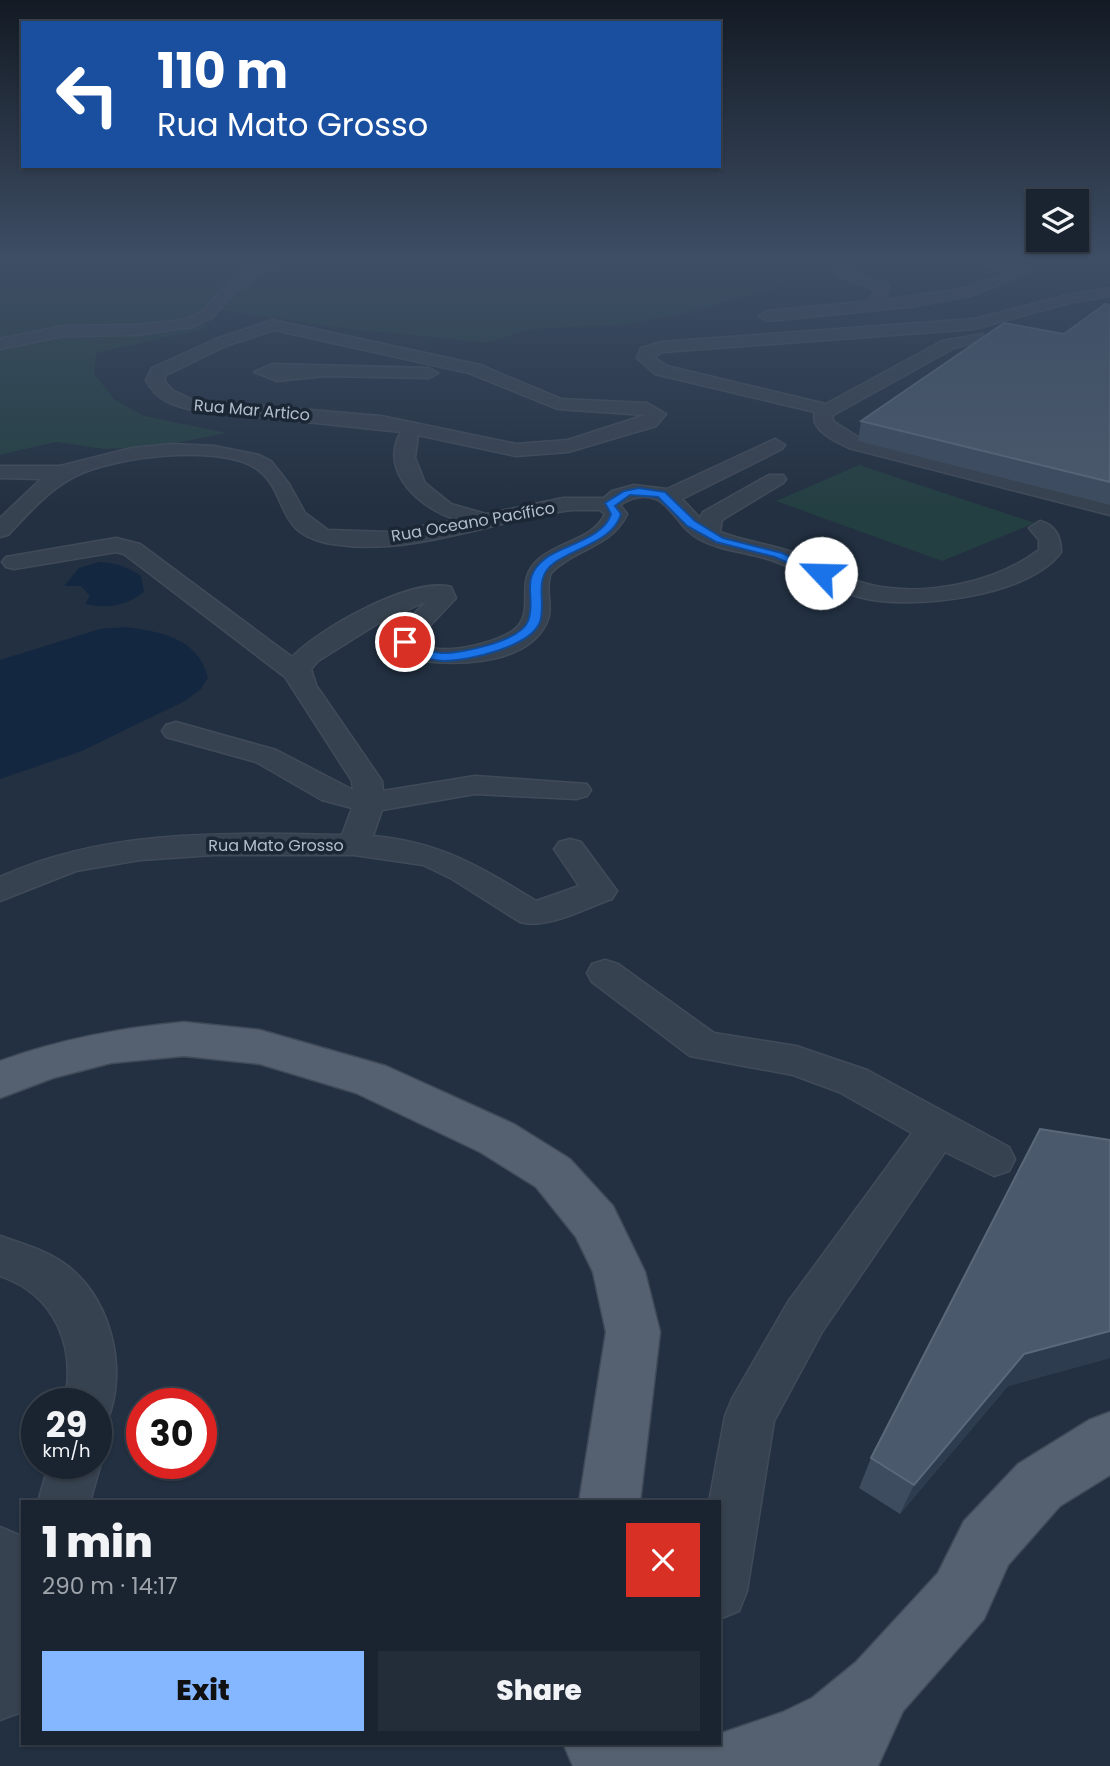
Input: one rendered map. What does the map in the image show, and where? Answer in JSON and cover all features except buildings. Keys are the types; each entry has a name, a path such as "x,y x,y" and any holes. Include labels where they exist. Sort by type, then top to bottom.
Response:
{"main road":[{"path":"0,1080 44,1063 111,1046 184,1039 260,1047 370,1079 497,1138 553,1173 596,1222 619,1272 633,1332 609,1500"},
{"path":"660,1755 806,1738 836,1722 880,1686 961,1596 986,1543 1040,1485 1110,1441"},
{"path":"833,1766 855,1739 880,1686"}],"street":[{"name":"Rua Mar Artico","path":"224,343 179,360 158,372 155,380 158,387 178,402 210,408 366,420 413,428"},
{"path":"359,343 491,375 558,404 640,408 657,414 649,422 616,433 542,449 495,447 413,428 406,437 402,450 405,462 420,490 433,503 482,520"},
{"path":"710,343 661,347 647,352 645,358 661,370 828,410"},
{"path":"951,343 828,410 822,416 830,430 856,444 1110,509"},
{"path":"278,370 263,373 277,376 318,373 491,375"},
{"path":"297,673 300,664 337,637 417,595 435,589 442,592 444,598 409,632 405,642 410,650 442,657 488,651 513,641 529,631 535,619 535,578 542,568 550,560 604,531 614,521 616,514 609,505 619,496 639,491 666,497 696,486 775,445"},
{"name":"Rua Oceano Pacífico","path":"0,472 34,474 70,471 93,462 137,455 218,453 251,459 270,467 298,517 316,533 369,540 401,537 573,504 609,505"},
{"path":"0,530 43,487 70,471"},
{"path":"706,534 711,528 711,517 776,480"},
{"path":"666,497 691,523 706,534 719,540 779,555 868,592 923,594 964,589 1038,564 1050,552 1050,539 1040,528"},
{"path":"5,565 116,545 131,549 297,673 367,781 369,803"},
{"path":"176,732 267,756 332,794 369,803 475,785 576,790"},
{"name":"Rua Mato Grosso","path":"0,890 62,865 118,851 210,845 354,845 369,803"},
{"path":"354,845 422,854 449,864 532,914 600,891 570,849"},
{"path":"605,973 704,1046 796,1061 853,1081 937,1131 994,1160"},
{"path":"721,1580 750,1416 805,1317 937,1131"},
{"path":"0,1256 30,1264 69,1294 89,1335 92,1388"},
{"path":"65,1500 70,1479"},
{"path":"0,1554 21,1594"},
{"path":"0,1691 21,1622"}],"green space":[{"path":"14,343 139,343 96,353 94,374 115,400 144,416 227,433 155,447 104,449 56,442 0,455 0,347"},
{"path":"859,465 1035,523 942,561 776,501"}],"water":[{"path":"99,562 122,566 141,576 144,592 116,605 85,604 90,596 81,586 64,586 79,568"},
{"path":"126,627 153,631 177,639 187,646 196,654 208,678 201,689 185,701 82,751 0,779 0,660 100,629"}],"route":[{"path":"405,642 410,650 442,657 488,651 529,631 535,619 535,578 542,568 550,560 604,531 614,521 616,514 609,505 613,500 639,491 652,492 670,499 691,523 719,540 779,555 821,573"}]}
